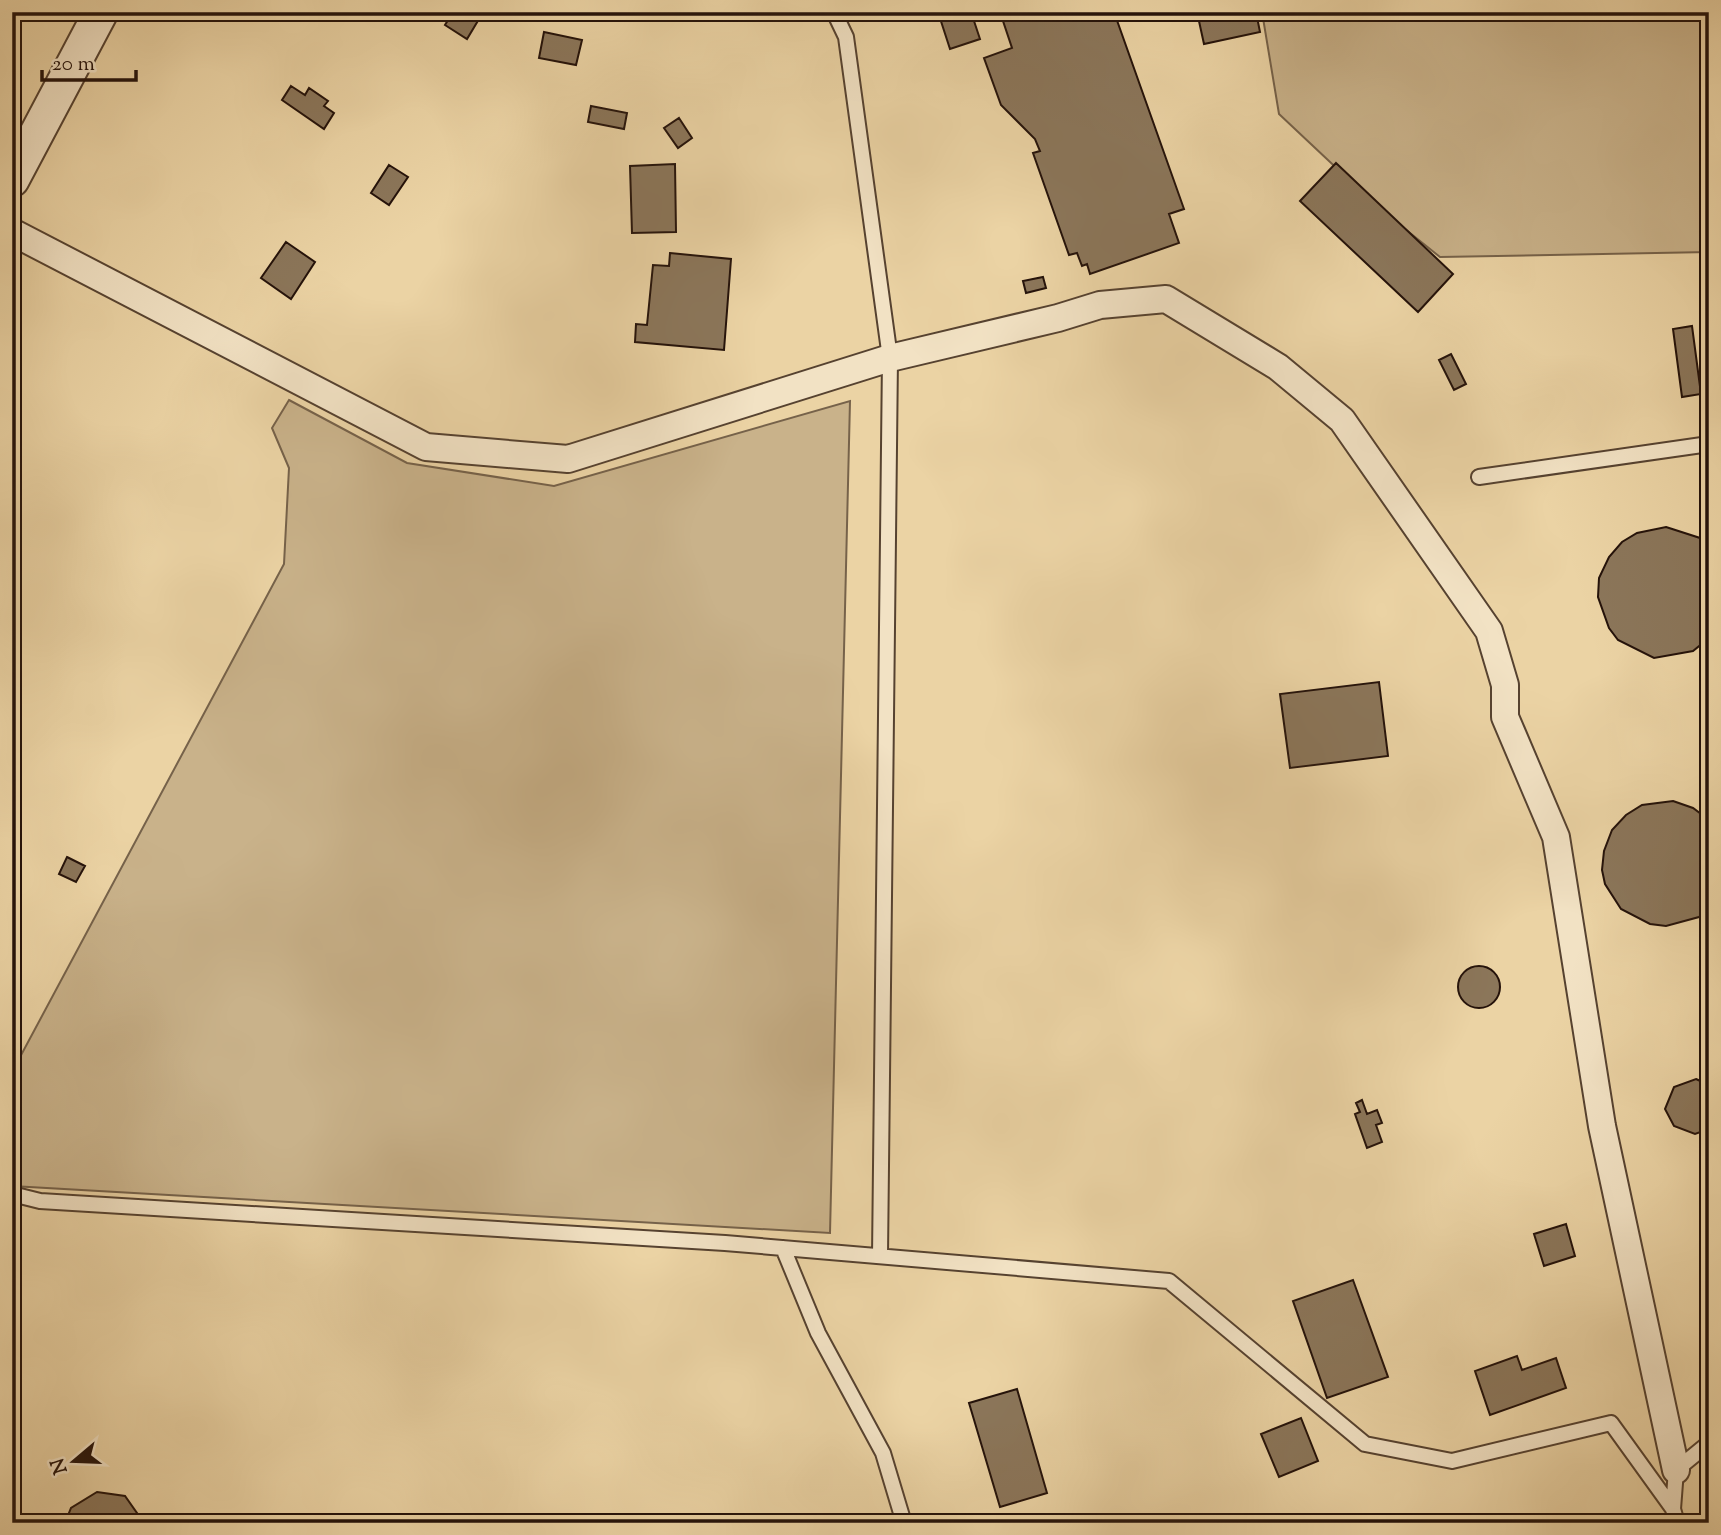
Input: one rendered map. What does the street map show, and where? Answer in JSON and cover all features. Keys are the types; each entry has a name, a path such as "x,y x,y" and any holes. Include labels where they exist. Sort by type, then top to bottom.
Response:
{"street":[{"path":"12,180 101,12"},
{"path":"12,232 426,447 568,459 890,358 1058,318 1100,304 1166,299 1278,367 1342,420 1489,631 1505,685 1505,718 1556,837 1602,1126 1676,1471"}],"lane":[{"path":"834,12 846,37 890,358 880,1256"},
{"path":"1479,477 1709,444"},
{"path":"12,1194 40,1201 200,1208 783,1248 1169,1281 1365,1444 1452,1461 1611,1423 1675,1516"},
{"path":"783,1248 818,1333 883,1453 904,1523"},
{"path":"1675,1516 1676,1471 1709,1443"}],"shaded area":[{"path":"1262,12 1709,12 1709,252 1440,257 1380,209 1279,114"},
{"path":"289,400 407,463 554,486 850,401 830,1233 12,1186 12,1072 284,564 289,468 272,428"}],"building":[{"path":"453,12 469,12 479,19 467,39 445,25"},
{"path":"938,12 971,12 980,39 950,49"},
{"path":"1000,12 1114,12 1184,209 1169,214 1179,243 1090,274 1087,264 1082,266 1077,253 1069,255 1033,153 1040,151 1035,139 1001,105 984,58 1012,48"},
{"path":"1197,12 1256,12 1260,32 1204,44"},
{"path":"544,32 582,40 576,65 539,58"},
{"path":"291,86 305,95 309,88 328,101 324,106 334,113 324,129 282,100"},
{"path":"591,106 627,113 624,129 588,122"},
{"path":"679,118 692,138 678,148 664,128"},
{"path":"1336,163 1453,274 1418,312 1300,201"},
{"path":"675,164 676,232 632,233 630,166"},
{"path":"389,165 408,177 389,205 371,193"},
{"path":"286,242 315,262 291,299 261,278"},
{"path":"670,253 731,259 724,350 635,342 636,324 647,325 653,265 669,266"},
{"path":"1043,277 1046,288 1026,293 1023,281"},
{"path":"1692,326 1701,394 1682,397 1673,329"},
{"path":"1451,354 1466,384 1454,390 1439,360"},
{"path":"1666,527 1700,538 1709,547 1709,638 1693,651 1654,658 1618,640 1609,628 1598,597 1599,578 1609,557 1622,542 1637,533"},
{"path":"1379,682 1388,756 1290,768 1280,694"},
{"path":"1673,801 1693,808 1709,820 1709,908 1699,917 1666,926 1650,924 1621,909 1605,884 1602,870 1604,851 1612,830 1626,815 1642,805"},
{"path":"67,857 85,866 76,882 59,874"},
{"path":"1479,966 1494,972 1500,987 1494,1002 1479,1008 1464,1002 1458,987 1464,972"},
{"path":"1696,1079 1709,1085 1709,1129 1695,1134 1674,1126 1665,1109 1674,1087"},
{"path":"1362,1100 1367,1114 1377,1110 1382,1123 1376,1125 1382,1142 1367,1148 1355,1114 1360,1112 1356,1103"},
{"path":"1566,1224 1575,1256 1544,1266 1534,1234"},
{"path":"1353,1280 1388,1377 1327,1398 1293,1301"},
{"path":"1517,1356 1522,1370 1556,1358 1566,1388 1490,1415 1475,1371"},
{"path":"1017,1389 1047,1493 1000,1507 969,1403"},
{"path":"1301,1418 1318,1461 1279,1477 1261,1434"},
{"path":"97,1492 125,1496 144,1523 65,1523 71,1508"}]}
